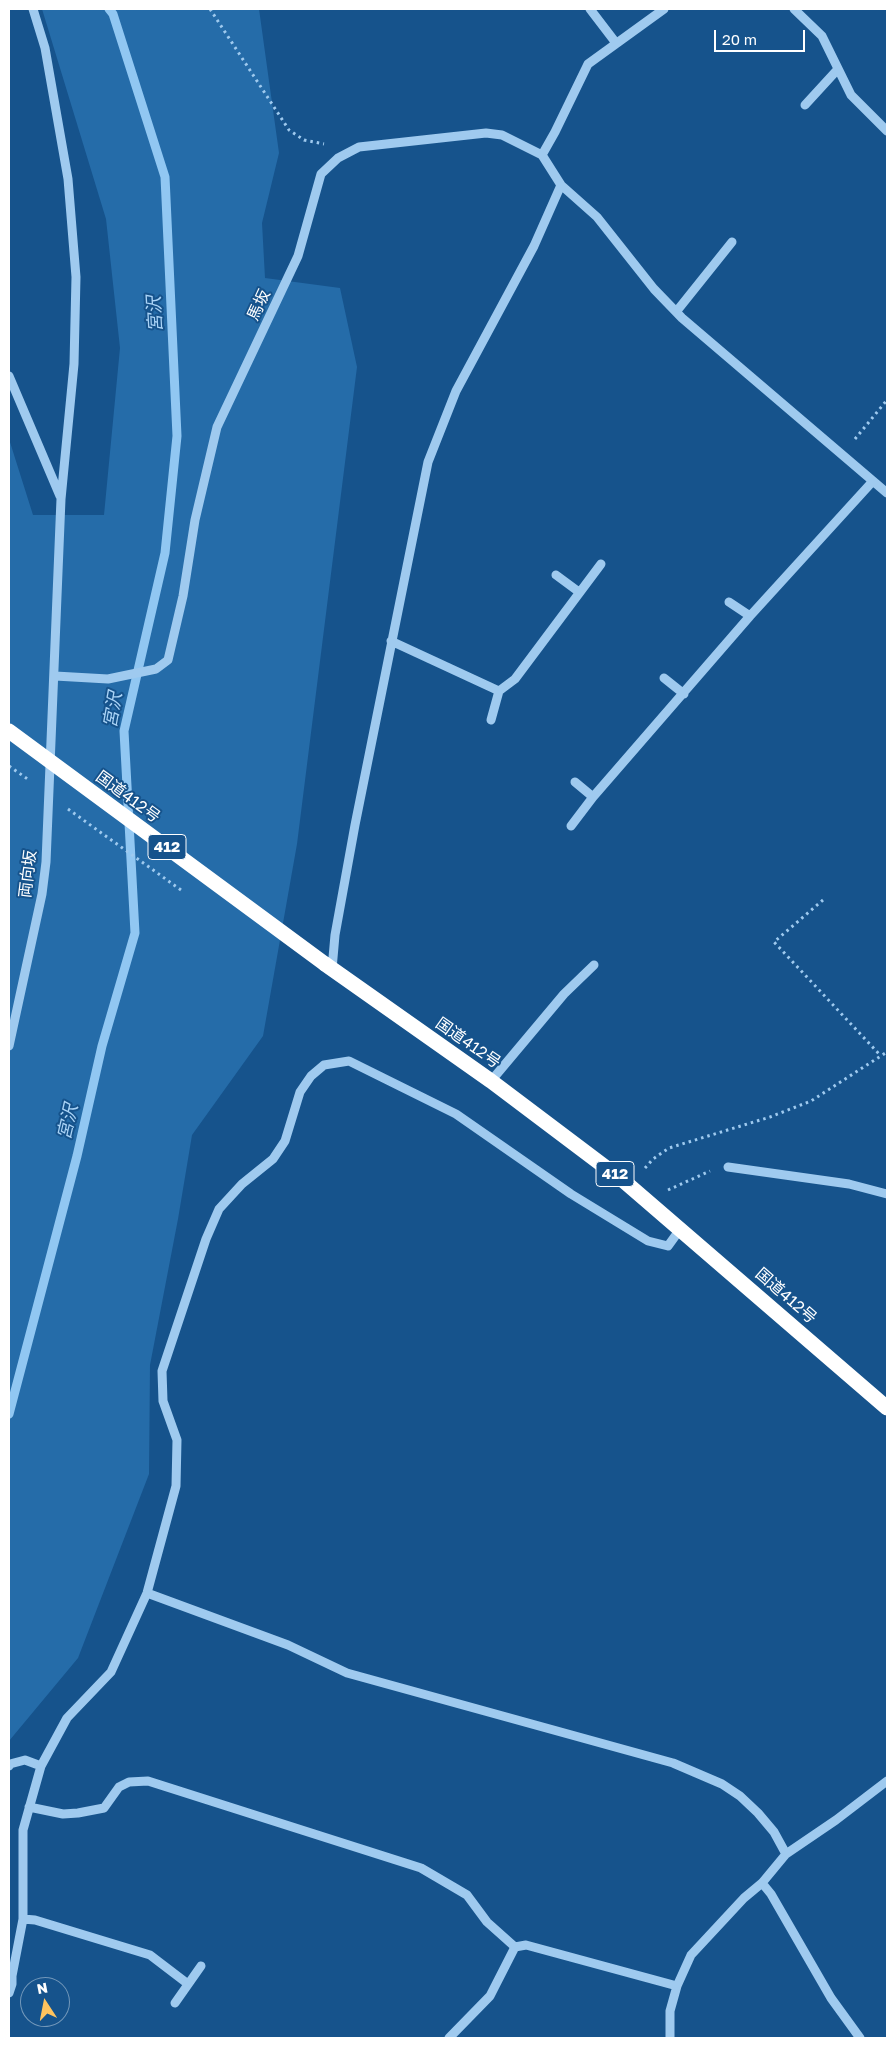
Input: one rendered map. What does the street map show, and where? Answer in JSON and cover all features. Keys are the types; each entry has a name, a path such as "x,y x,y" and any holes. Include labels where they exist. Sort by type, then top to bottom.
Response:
{"highway":[{"name":"国道412号","path":"9,731 328,966 491,1081 628,1184 887,1408"}],"street":[{"name":"両向坂","path":"9,1046 42,894 46,862 61,499 74,364 76,277 68,179 45,48 33,9"},
{"path":"590,9 616,43"},
{"path":"664,9 588,64 542,155 561,185 597,217 654,288 676,312 887,493"},
{"path":"794,9 822,36 851,95 887,130"},
{"path":"804,105 838,69"},
{"name":"馬坂","path":"55,676 108,679 156,669 168,660 183,596 195,520 217,427 298,256 321,174 338,158 359,147 486,133 502,135 542,155"},
{"path":"328,966 428,462 456,391 534,246 561,185"},
{"path":"676,312 732,242"},
{"path":"9,376 61,499"},
{"path":"571,826 593,797 750,616 872,481"},
{"path":"491,720 499,691 515,679 601,564"},
{"path":"556,575 579,592"},
{"path":"729,602 750,616"},
{"path":"391,641 499,691"},
{"path":"664,678 684,694"},
{"path":"575,782 593,797"},
{"path":"491,1081 564,994 594,965"},
{"path":"9,1992 23,1919 23,1830 41,1766 67,1718 111,1672 148,1593 176,1486 177,1440 163,1402 162,1371 206,1239 219,1209 242,1184 273,1159 285,1141 300,1092 311,1076 324,1065 349,1061 456,1114 570,1194 648,1241 668,1246 681,1228"},
{"path":"728,1168 849,1184 887,1194"},
{"path":"148,1593 288,1645 347,1673 674,1763 722,1784 740,1796 774,1832 786,1854"},
{"path":"9,1766 25,1760 41,1766"},
{"path":"670,2038 670,2011 677,1986 691,1955 744,1898 762,1883 786,1854 836,1820 887,1780"},
{"path":"29,1808 63,1814 104,1808 119,1787 129,1782 148,1781 421,1868 467,1895 487,1922 515,1947"},
{"path":"762,1883 831,1998 860,2038"},
{"path":"23,1919 35,1920 150,1955 188,1984"},
{"path":"515,1947 526,1945 677,1986"},
{"path":"449,2038 490,1996 515,1947"},
{"path":"175,2003 201,1966"}],"path":[{"path":"210,9 289,130 304,140 324,144 338,158"},
{"path":"841,455 887,400"},
{"path":"9,766 33,783"},
{"path":"65,806 185,892"},
{"path":"823,900 774,942 881,1056"},
{"path":"628,1184 653,1159 669,1148 770,1117 811,1101 887,1052"},
{"path":"648,1201 675,1185 710,1171 728,1168"}],"shaded area":[{"path":"42,9 259,9 279,153 262,223 265,278 340,288 357,367 297,844 263,1036 192,1135 150,1365 149,1474 78,1658 9,1741 9,439 33,515 104,515 120,348 106,219"}],"waterway":[{"name":"宮沢","path":"9,1414 77,1156 102,1046 135,933 124,731 165,553 177,436 165,177 113,14 109,9"}]}
